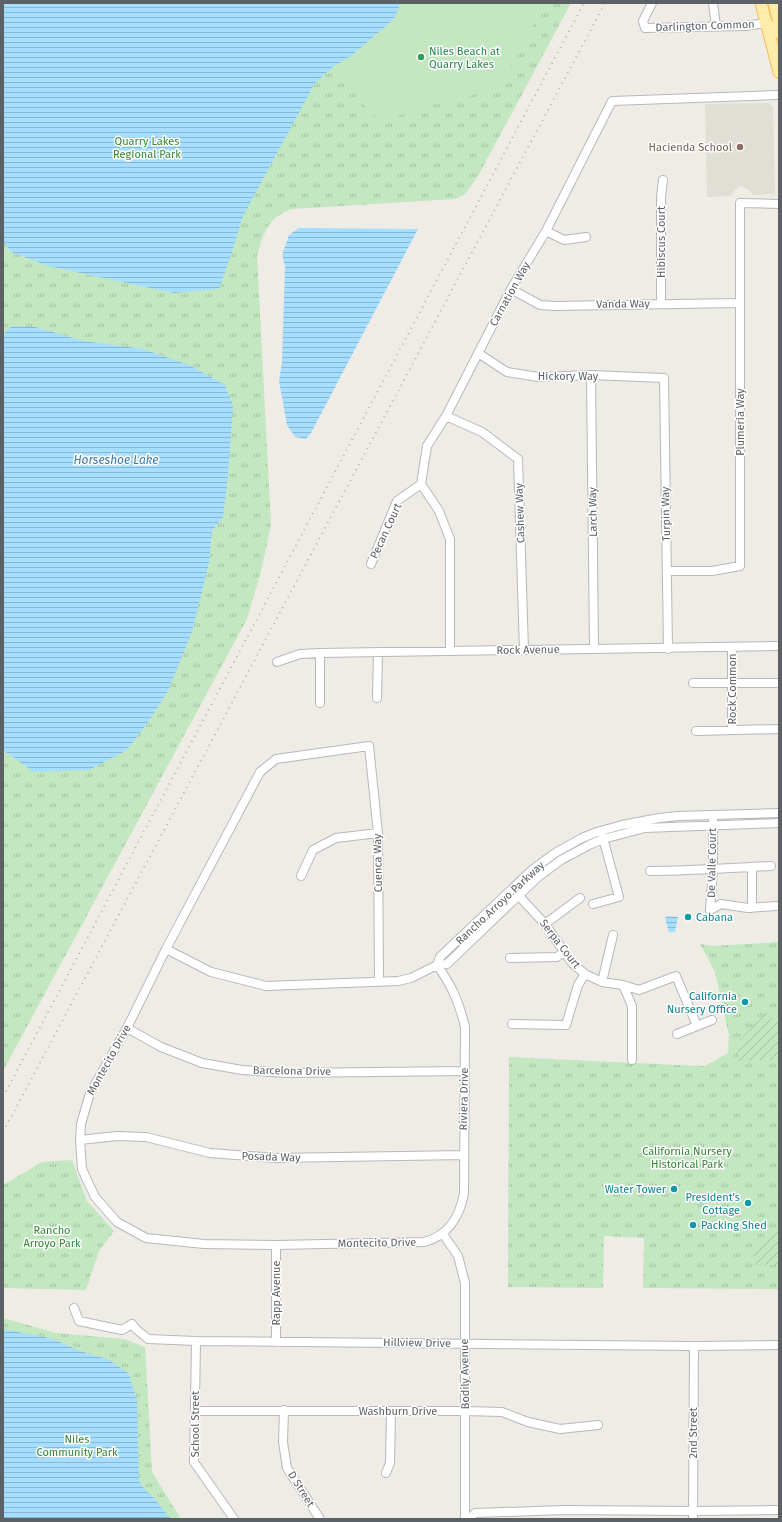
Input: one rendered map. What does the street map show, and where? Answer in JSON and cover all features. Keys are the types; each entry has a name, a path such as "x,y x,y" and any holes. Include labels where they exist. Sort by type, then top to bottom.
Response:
{"main road":[{"path":"761,3 779,72"},
{"path":"765,23 774,6"},
{"path":"774,6 779,23"},
{"path":"765,23 779,32"}],"street":[{"name":"Darlington Common","path":"652,3 643,21 645,28 746,26 765,23"},
{"path":"713,3 716,26"},
{"name":"Carnation Way","path":"421,484 427,446 446,416 511,289 546,231 612,101 779,95"},
{"name":"Hibiscus Court","path":"661,303 661,197 663,180"},
{"name":"Plumeria Way","path":"666,571 712,571 740,566 740,203 779,204"},
{"path":"546,231 564,240 586,237"},
{"name":"Vanda Way","path":"511,289 540,305 555,306 661,303 740,303"},
{"name":"Hickory Way","path":"478,354 507,372 538,377 591,375 664,378"},
{"name":"Larch Way","path":"591,375 594,648"},
{"name":"Turpin Way","path":"664,378 668,649"},
{"name":"Cashew Way","path":"446,416 482,432 518,459 524,650"},
{"path":"421,484 439,511 450,539 450,651"},
{"name":"Pecan Court","path":"371,564 398,501 421,484"},
{"name":"Rock Avenue","path":"278,662 300,654 320,653 594,648 668,649 779,646"},
{"name":"Rock Common","path":"732,647 732,730"},
{"path":"320,653 320,703"},
{"path":"377,698 378,653"},
{"path":"693,683 776,683"},
{"path":"696,731 779,729"},
{"name":"Cuenca Way","path":"369,746 378,833 380,981"},
{"name":"Montecito Drive","path":"369,746 276,759 260,772 166,949 127,1028 90,1093 81,1124 80,1140 82,1169 95,1197 117,1222 146,1238 204,1244 276,1245 424,1242 433,1240 443,1234"},
{"name":"Rancho Arroyo Parkway","path":"437,965 440,957 532,870 570,844 639,822 659,818 779,813"},
{"name":"De Valle Court","path":"713,816 714,869 710,910 720,904 752,908"},
{"name":"Rancho Arroyo Parkway","path":"166,949 211,972 266,986 398,981 411,978 437,965 447,964 538,877 561,860 589,845 602,835 645,828 779,823"},
{"path":"301,876 313,850 336,838 378,833"},
{"path":"593,904 619,897 602,835"},
{"path":"650,871 698,871 771,866"},
{"path":"752,867 752,908 776,906"},
{"name":"Serpa Court","path":"518,895 545,924 572,963 585,974 602,982 623,985 639,990 676,976 697,1026"},
{"path":"545,924 580,898"},
{"path":"602,982 613,935"},
{"path":"510,958 557,957 564,952"},
{"name":"Riviera Drive","path":"437,965 459,1003 465,1027 464,1192 462,1207 457,1217 443,1234"},
{"path":"512,1024 566,1025 578,985 585,974"},
{"path":"623,985 632,1006 632,1060"},
{"path":"677,1034 712,1020"},
{"name":"Barcelona Drive","path":"127,1028 161,1047 202,1063 242,1070 286,1073 465,1071"},
{"name":"Posada Way","path":"80,1140 117,1136 146,1137 210,1153 275,1158 464,1155"},
{"name":"Bodily Avenue","path":"443,1234 458,1256 465,1283 466,1411 464,1519"},
{"name":"Rapp Avenue","path":"276,1245 276,1342"},
{"name":"Hillview Drive","path":"74,1308 79,1321 122,1330 132,1324 148,1339 196,1341 465,1344 694,1346 779,1345"},
{"name":"School Street","path":"196,1341 194,1462 234,1519"},
{"name":"2nd Street","path":"693,1515 694,1346"},
{"name":"Washburn Drive","path":"194,1411 284,1410 502,1412 528,1422 560,1430 598,1425"},
{"name":"D Street","path":"284,1410 283,1442 287,1468 320,1519"},
{"path":"386,1473 390,1463 390,1412"},
{"path":"469,1519 475,1513 564,1510 693,1515 779,1510"}],"shaded area":[{"name":"Hacienda School","path":"769,103 773,107 775,194 753,195 748,189 741,186 735,190 731,196 707,197 705,104"}],"green space":[{"name":"Quarry Lakes Regional Park","path":"3,3 571,3 478,176 465,194 455,199 292,209 277,216 264,234 257,256 271,525 261,571 247,619 3,1071"},
{"name":"Niles Beach at Quarry Lakes","path":"335,3 540,3 538,15 503,82 479,93 423,107 381,122 361,101 331,63"},
{"name":"California Nursery Historical Park","path":"779,942 779,1289 643,1288 644,1238 604,1236 603,1288 508,1287 509,1057 705,1066 728,1053 729,1035 715,972 700,944 712,946"},
{"path":"767,1012 772,1019 779,1020 779,1060 738,1061 738,1048 740,1040"},
{"name":"Rancho Arroyo Park","path":"72,1160 87,1201 114,1231 99,1251 86,1290 3,1288 3,1185 42,1162"},
{"path":"779,1222 779,1265 753,1265 754,1253 762,1247"},
{"name":"Niles Community Park","path":"3,1318 56,1333 124,1339 145,1347 152,1472 181,1519 3,1519"}],"water":[{"path":"3,3 401,3 394,19 351,56 334,66 315,83 243,216 219,289 174,293 48,266 11,252 3,241"},
{"path":"299,228 418,229 311,433 306,439 295,437 287,425 279,381 282,362 285,266 282,255 289,235"},
{"name":"Horseshoe Lake","path":"12,326 35,327 84,341 143,349 189,365 225,385 233,406 228,477 223,517 212,531 209,563 192,632 168,691 149,721 127,750 89,770 34,772 3,750 3,334"},
{"path":"667,916 678,917 675,932 669,932 665,918"},
{"name":"Niles Community Park","path":"3,1329 53,1339 80,1351 107,1359 127,1372 131,1379 137,1398 139,1480 142,1486 171,1519 3,1519"}],"railway":[{"path":"3,1097 584,3"},
{"path":"3,1132 605,3"}],"place":[{"name":"Niles Beach at Quarry Lakes","path":"421,57"},
{"name":"Hacienda School","path":"740,147"},
{"name":"Cabana","path":"688,917"},
{"name":"California Nursery Office","path":"745,1002"},
{"name":"Water Tower","path":"674,1189"},
{"name":"President's Cottage","path":"748,1203"},
{"name":"Packing Shed","path":"693,1225"}]}
